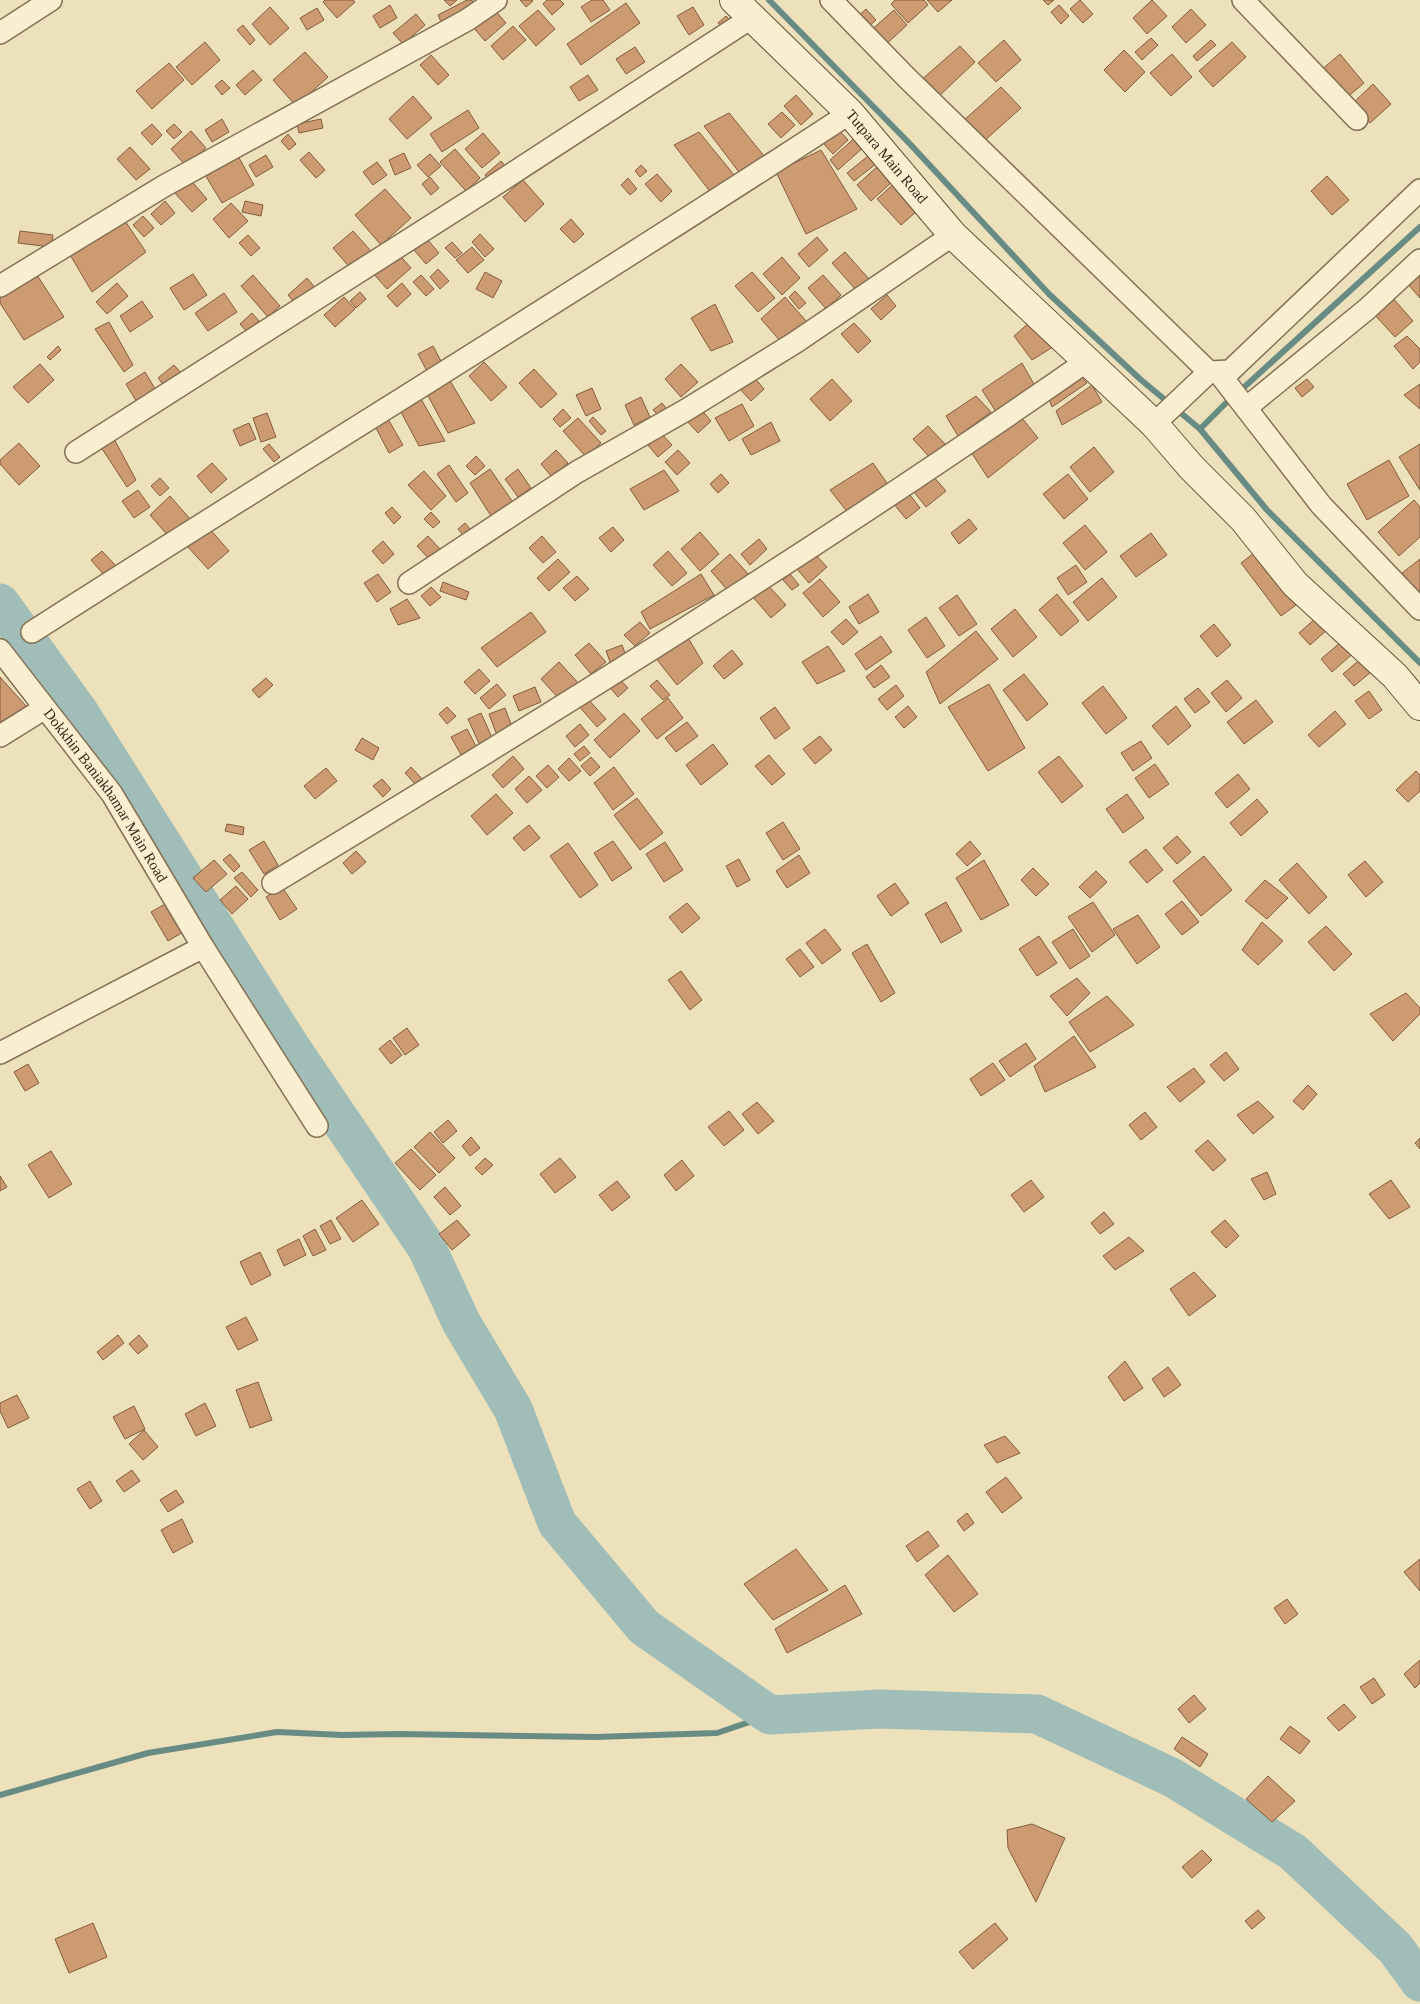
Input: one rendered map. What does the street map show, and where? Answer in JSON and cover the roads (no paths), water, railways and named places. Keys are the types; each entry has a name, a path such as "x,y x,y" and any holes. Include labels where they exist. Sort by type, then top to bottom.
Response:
{"street":[{"path":"0,33 51,0"},
{"path":"0,286 164,186 467,20 496,0"},
{"path":"831,0 914,84 1213,372 1246,408 1322,505 1420,609"},
{"path":"1243,0 1356,119"},
{"path":"76,452 487,190 742,9"},
{"name":"Tutpara Main Road","path":"742,9 850,113 953,235 1154,424 1192,468 1243,519 1295,584 1395,676 1420,706"},
{"path":"32,632 240,499 658,240 850,113"},
{"path":"1154,424 1213,372 1230,371 1420,190"},
{"path":"409,582 578,472 686,410 796,342 953,235"},
{"path":"1246,408 1367,309 1420,260"},
{"path":"273,883 465,767 739,594 944,461 1087,362"},
{"name":"Dokkhin Baniakhamar Main Road","path":"0,650 112,794 203,947 317,1126"},
{"path":"0,736 45,708"},
{"path":"0,1052 203,947"}],"waterway":[{"path":"769,0 910,144 1049,294 1140,379 1200,429 1267,510 1420,663"},
{"path":"1241,390 1420,227"},
{"path":"1200,429 1228,401"},
{"path":"0,603 79,712 290,1046 427,1248 461,1322 513,1409 557,1523 644,1627 770,1715 880,1709 1037,1714 1173,1778 1293,1852 1395,1948 1420,1982"},
{"path":"0,1795 148,1753 277,1732 342,1735 595,1737 717,1733 770,1715"}]}
